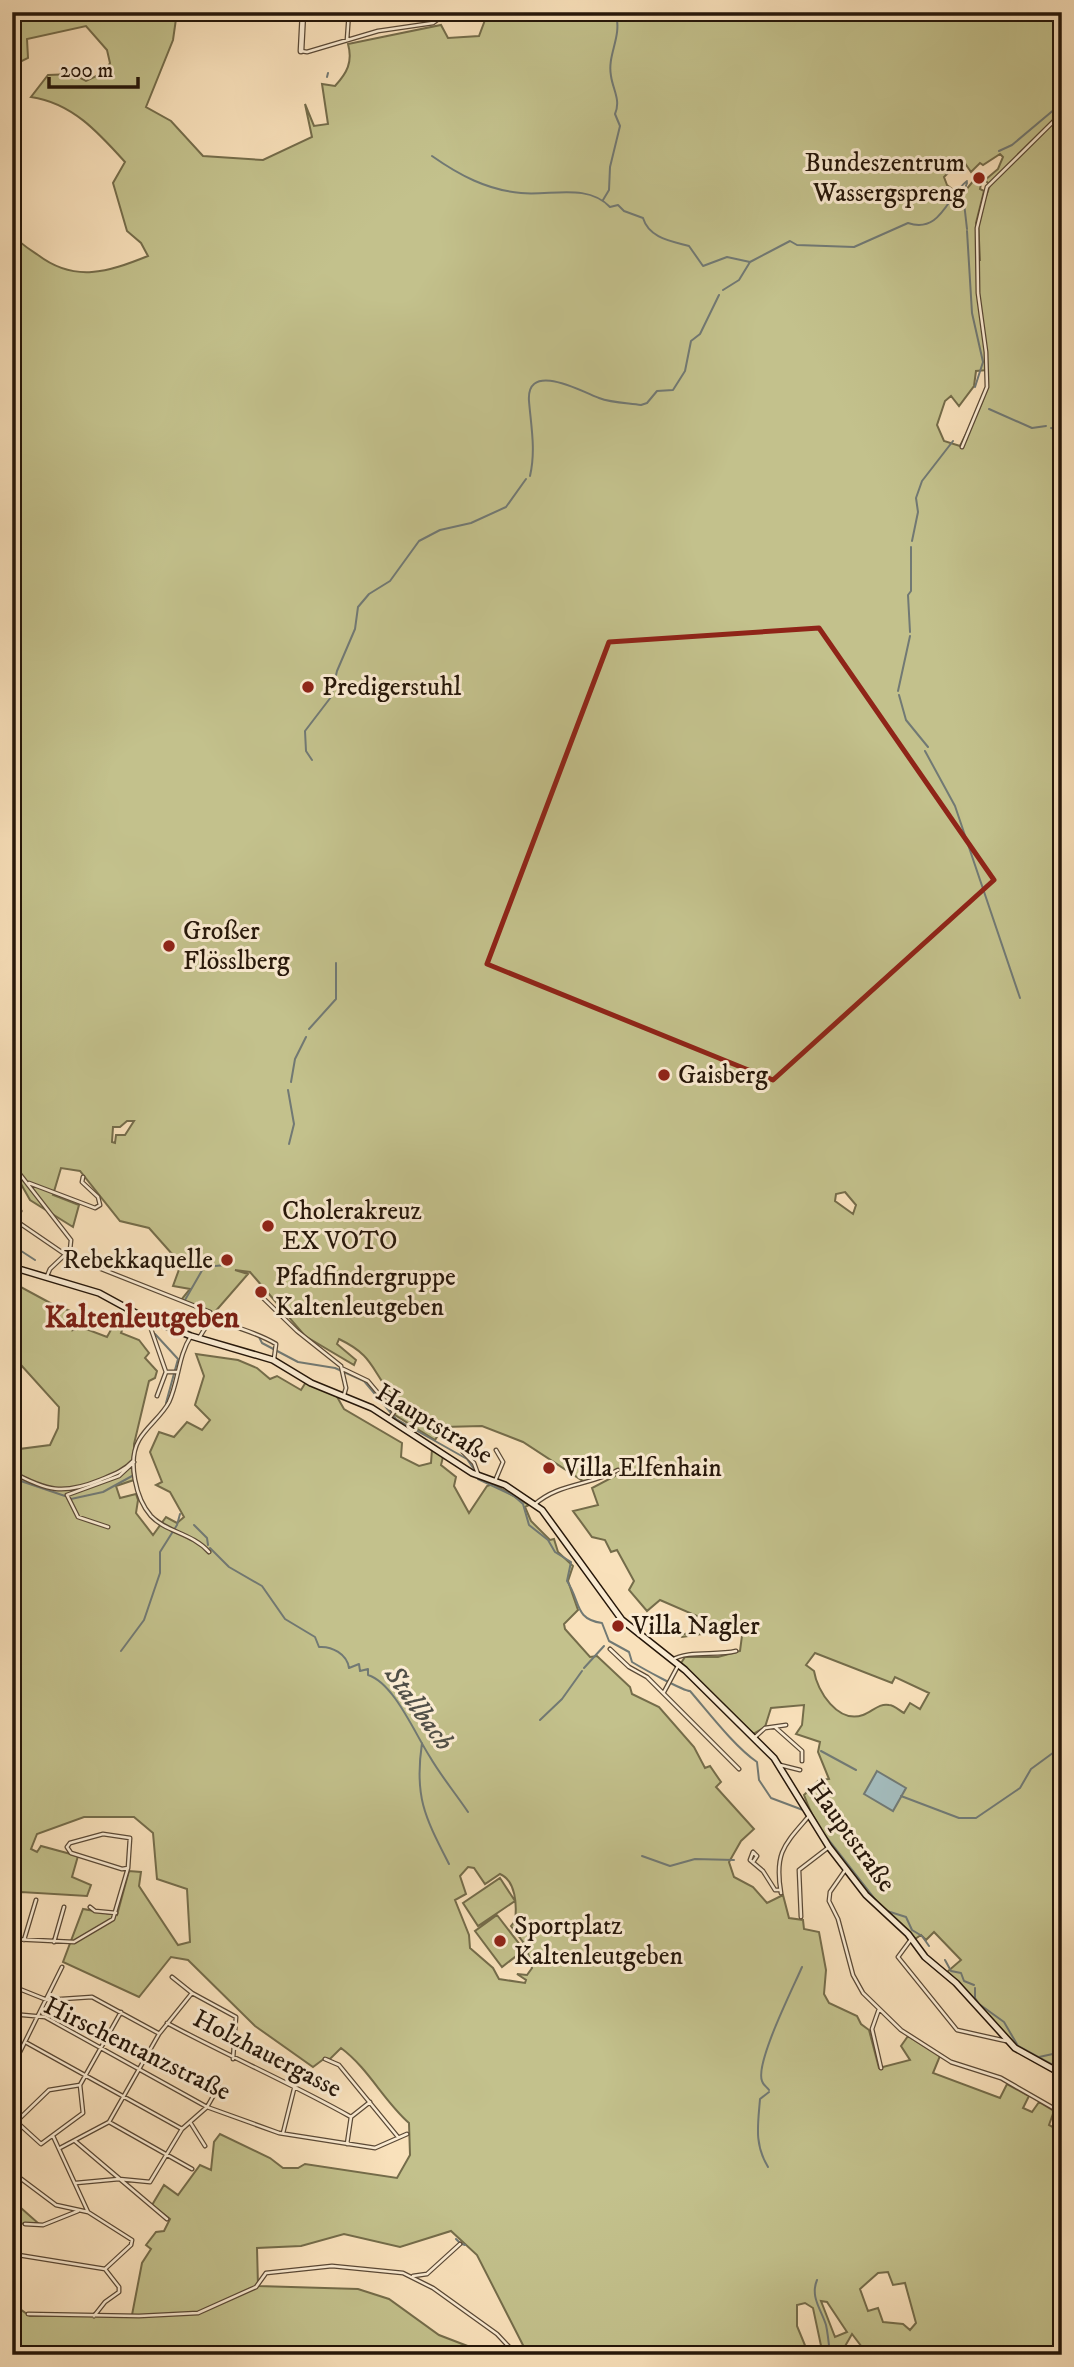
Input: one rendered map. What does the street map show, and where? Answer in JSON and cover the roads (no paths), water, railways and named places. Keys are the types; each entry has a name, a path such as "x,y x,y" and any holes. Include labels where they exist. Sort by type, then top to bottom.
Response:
{"main road":[{"name":"Hauptstraße","path":"12,1267 99,1293 153,1322 199,1339 273,1360 312,1383 392,1416 478,1476 495,1481 534,1505 552,1521 622,1620 679,1664 780,1765 829,1847 876,1905 912,1938 925,1957 956,1983 1009,2042 1027,2057 1062,2074"}],"street":[{"path":"303,12 301,51 307,52 378,31 433,23 448,12"},
{"path":"347,40 349,12"},
{"path":"962,447 987,387 986,352 978,293 977,228 987,187 1062,113"},
{"path":"12,1164 69,1236 71,1246 66,1255 50,1269 46,1278"},
{"path":"29,1183 95,1208 100,1205 98,1197 82,1182 83,1177"},
{"path":"12,1200 20,1210 12,1218 66,1255 210,1312 212,1317 250,1329 277,1349 273,1360"},
{"path":"262,1297 342,1371 370,1382 392,1416"},
{"path":"199,1339 212,1317"},
{"path":"153,1322 151,1329 166,1372 157,1396"},
{"path":"191,1336 183,1348 168,1404 140,1438 135,1459 139,1497 156,1521 187,1534 209,1552"},
{"path":"342,1371 346,1388 344,1395"},
{"path":"166,1372 175,1372"},
{"path":"495,1481 503,1462 496,1450"},
{"path":"463,1452 474,1464 478,1476"},
{"path":"12,1472 44,1487 70,1491 115,1474 135,1459"},
{"path":"108,1527 78,1517 67,1496 119,1476 135,1459"},
{"path":"534,1505 554,1490 597,1482 618,1470"},
{"path":"610,1649 663,1693 739,1769"},
{"path":"672,1660 687,1654 713,1656 736,1651"},
{"path":"663,1693 679,1664"},
{"path":"754,1738 765,1728 786,1725"},
{"path":"775,1727 802,1751 802,1761"},
{"path":"780,1765 800,1770"},
{"path":"753,1862 764,1871 775,1890 780,1891 778,1865 788,1838 809,1815"},
{"path":"12,1939 54,1942 83,1939 110,1923 116,1913 128,1868 130,1838 103,1834 79,1839 67,1847 72,1853 124,1870 128,1868"},
{"path":"801,1917 799,1870 829,1847"},
{"path":"846,1869 829,1894 829,1900 838,1919 853,1975 863,1993 901,2030 951,2062 1001,2078 1062,2113"},
{"path":"24,1940 36,1900"},
{"path":"90,1907 95,1911 116,1913"},
{"path":"54,1942 64,1908"},
{"path":"912,1938 899,1953 899,1958 957,2030 1009,2042"},
{"path":"12,2068 27,2043 62,1967"},
{"path":"173,1977 192,1993 236,2017 233,2059"},
{"path":"12,1986 47,2000 89,1996 159,2034"},
{"path":"60,2148 109,2122 159,2034 192,1993"},
{"path":"879,2009 872,2029 881,2068"},
{"path":"80,2085 49,2090 19,2119 19,2124 41,2144 83,2113 80,2085 121,2012"},
{"name":"Hirschentanzstraße","path":"12,2014 40,2015 208,2106 283,2134 375,2148 407,2134"},
{"name":"Holzhauergasse","path":"167,2023 233,2059 295,2085 351,2117"},
{"path":"27,2043 182,2129"},
{"path":"325,2059 339,2065 398,2137"},
{"path":"283,2134 295,2085"},
{"path":"76,2183 119,2179 150,2182 182,2129 208,2106 219,2086"},
{"path":"347,2144 351,2117 370,2102"},
{"path":"109,2122 192,2169"},
{"path":"190,2122 205,2146"},
{"path":"53,2136 88,2212"},
{"path":"75,2141 167,2219"},
{"path":"12,2172 56,2205 88,2212 132,2240 131,2245 105,2269"},
{"path":"25,2224 43,2225 78,2211"},
{"path":"421,2281 460,2244"},
{"path":"12,2254 105,2269 120,2290 105,2302 94,2316"},
{"path":"28,2314 94,2316 202,2312 256,2287 267,2273 339,2266 410,2276 426,2275"},
{"path":"410,2276 497,2334 513,2351"}],"water":[{"path":"877,1771 906,1788 893,1811 864,1794"}],"waterway":[{"path":"603,200 609,190 610,167 620,126 615,114 617,100 610,68 617,31 616,14"},
{"path":"327,77 328,73"},
{"path":"999,151 1012,145 1062,103"},
{"path":"432,156 463,175 497,189 521,193 580,193 591,195 610,207 618,205 624,211 643,218 655,234 689,246 703,266 727,257 750,262"},
{"path":"723,290 739,280 750,262 790,241 797,245 854,247 908,223 928,223 942,212 967,181"},
{"path":"967,183 963,194 967,229"},
{"path":"967,231 972,313 983,362 975,387"},
{"path":"530,476 533,447 529,401 530,389 536,382 557,382 609,401 641,405 647,403 657,391 673,390 685,371 691,341 700,334 719,295"},
{"path":"989,409 1032,428 1046,426"},
{"path":"1051,428 1062,431"},
{"path":"912,541 918,512 916,498 922,481 953,441"},
{"path":"312,760 306,751 305,731 331,697 337,671 355,629 358,607 369,594 390,581 419,541 440,530 471,523 506,507 526,479"},
{"path":"910,632 908,595 911,591 911,547"},
{"path":"898,691 910,636"},
{"path":"899,695 906,720 928,747"},
{"path":"925,751 955,806 1020,998"},
{"path":"309,1029 336,999 336,963"},
{"path":"291,1082 295,1059 306,1037"},
{"path":"288,1090 294,1124 289,1144"},
{"path":"12,1245 35,1260"},
{"path":"185,1300 204,1267 226,1265 227,1261"},
{"path":"229,1326 235,1328"},
{"name":"Stallbach","path":"155,1334 178,1359 166,1403"},
{"path":"259,1337 262,1343 298,1362 335,1368 364,1381 396,1419 467,1459 476,1472"},
{"path":"71,1499 103,1492 132,1476"},
{"path":"12,1478 65,1496"},
{"path":"478,1479 514,1496 523,1504 529,1525 548,1540 555,1552 571,1562 567,1581 579,1608 587,1618 602,1623 609,1641 629,1652 632,1662 690,1691 731,1739 757,1762 759,1780 771,1798 803,1810"},
{"path":"121,1651 144,1620 160,1573 160,1552 177,1525 180,1514"},
{"name":"Stallbach","path":"194,1525 207,1538 208,1545"},
{"name":"Stallbach","path":"210,1548 229,1567 262,1586 285,1619 315,1637 319,1647 338,1652 349,1668 359,1664 360,1671 368,1669 368,1675 387,1688 468,1812"},
{"path":"584,1668 604,1646"},
{"path":"901,1796 959,1818 976,1818 1020,1788 1031,1769 1061,1747 1054,1700 1061,1685 1057,1669 1062,1664"},
{"path":"540,1720 562,1699 582,1671"},
{"path":"422,1743 419,1778 421,1793 428,1819 449,1864"},
{"path":"821,1751 856,1770"},
{"path":"810,1812 817,1822"},
{"path":"821,1830 878,1903"},
{"path":"642,1856 670,1866 695,1859 734,1860"},
{"path":"887,1911 906,1917 912,1930 922,1936 929,1946"},
{"path":"945,1960 951,1971 961,1973 964,1981 974,1985"},
{"path":"769,2090 762,2081 764,2059 802,1967"},
{"path":"975,1988 975,1998 979,2004 1004,2022 1018,2046 1062,2070"},
{"path":"1039,2057 1062,2052"},
{"path":"768,2167 759,2142 758,2126 760,2099 769,2092"},
{"path":"456,2239 459,2242"},
{"path":"817,2280 815,2297 826,2325 830,2355"}],"place":[{"name":"Bundeszentrum Wassergspreng","path":"979,178"},
{"name":"Predigerstuhl","path":"308,687"},
{"name":"Großer Flösslberg","path":"169,946"},
{"name":"Gaisberg","path":"664,1075"},
{"name":"Cholerakreuz EX VOTO","path":"268,1226"},
{"name":"Rebekkaquelle","path":"227,1260"},
{"name":"Pfadfindergruppe Kaltenleutgeben","path":"261,1292"},
{"name":"Villa Elfenhain","path":"549,1468"},
{"name":"Villa Nagler","path":"618,1626"},
{"name":"Sportplatz Kaltenleutgeben","path":"500,1941"}],"district":[{"name":"Kaltenleutgeben","path":"142,1318"}]}
